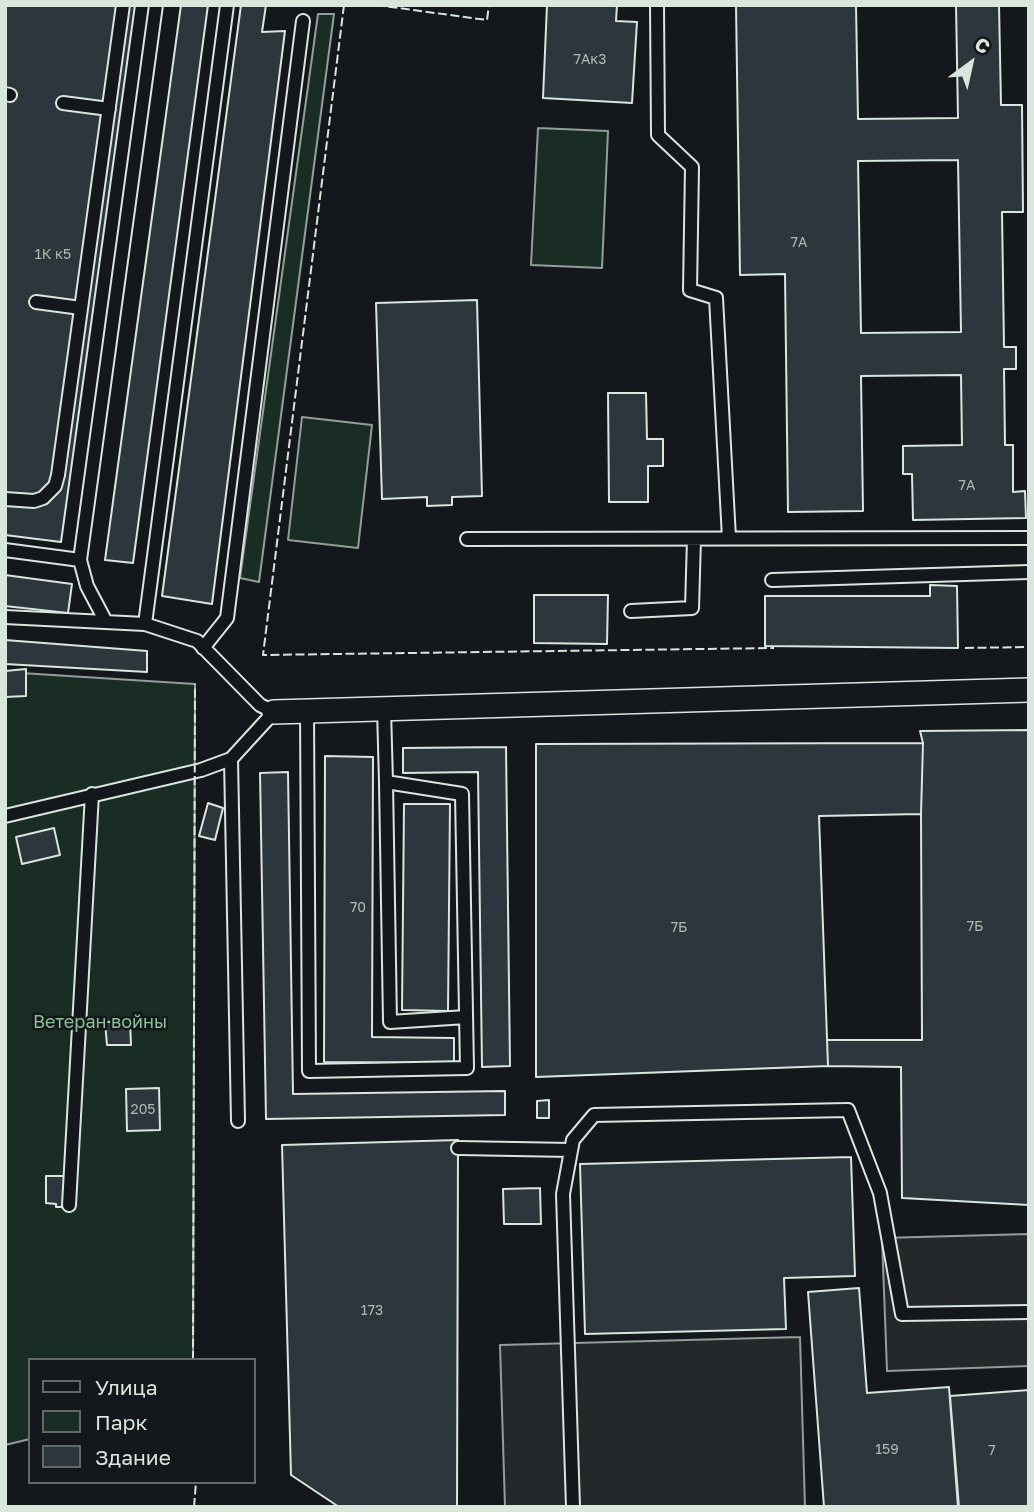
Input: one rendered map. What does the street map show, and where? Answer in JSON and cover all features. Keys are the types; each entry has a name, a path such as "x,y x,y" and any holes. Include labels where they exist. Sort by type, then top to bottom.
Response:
{"street":[{"path":"274,712 1029,690"}],"lane":[{"path":"5,499 34,501 43,498 55,486 123,5"},
{"path":"106,622 87,586 80,560 156,5"},
{"path":"145,624 227,5"},
{"path":"657,5 658,135 692,167 690,290 716,298 729,538"},
{"path":"203,648 227,618 303,20"},
{"path":"63,103 109,109"},
{"path":"36,302 81,308"},
{"path":"631,611 692,608 694,538"},
{"path":"467,539 1029,538"},
{"path":"5,550 80,560"},
{"path":"772,580 1029,572"},
{"path":"5,617 145,624 197,641 260,705 274,712 232,759 201,770 5,816"},
{"path":"384,709 390,1022 466,1017"},
{"path":"307,711 309,1071 467,1068 462,794 386,782"},
{"path":"232,759 238,1121"},
{"path":"69,1205 92,794"},
{"path":"573,1507 563,1194 573,1140 594,1115 848,1110 880,1193 902,1314 1029,1312"},
{"path":"458,1147 571,1150"}],"green space":[{"path":"318,14 334,14 259,582 240,578"},
{"path":"538,128 608,131 602,268 531,265"},
{"path":"302,417 372,425 358,548 288,540"},
{"name":"Ветеран войны","path":"5,672 195,684 193,1358 28,1358 28,1439 5,1445"}],"shaded area":[{"path":"1029,1234 1029,1366 887,1371 882,1238"},
{"path":"800,1337 805,1507 505,1507 500,1345"}],"building":[{"path":"5,5 135,5 61,542 5,535"},
{"path":"181,5 208,5 133,563 105,560"},
{"path":"241,5 266,5 262,32 285,31 212,604 162,596"},
{"path":"547,5 617,5 616,21 637,22 632,103 543,98"},
{"path":"736,5 856,5 858,119 958,118 956,5 999,5 1001,105 1022,105 1023,212 1002,212 1004,347 1016,347 1016,369 1004,369 1005,445 1013,445 1013,492 1025,491 1026,518 913,520 912,474 903,474 903,446 962,445 961,375 861,376 863,511 788,512 785,274 740,275","holes":["958,160 961,332 861,333 858,161"]},
{"path":"477,300 482,496 452,497 452,505 427,506 427,497 382,499 376,303"},
{"path":"608,393 646,393 647,439 663,439 663,466 648,466 648,502 609,502"},
{"path":"5,575 72,584 68,613 5,606"},
{"path":"930,585 957,586 958,648 765,646 765,596 930,596"},
{"path":"534,595 608,595 607,644 534,643"},
{"path":"5,640 147,651 147,672 5,664"},
{"path":"26,669 26,696 5,697 5,671"},
{"path":"1029,730 1029,1205 902,1198 901,1067 828,1066 827,1040 922,1040 923,743 920,731"},
{"path":"923,743 921,814 819,816 828,1066 536,1077 536,744"},
{"path":"506,747 510,1066 482,1067 478,772 403,773 403,748"},
{"path":"325,756 373,757 372,1037 454,1038 454,1063 324,1062"},
{"path":"288,772 293,1094 505,1091 505,1115 266,1119 260,773"},
{"path":"208,803 223,808 215,840 199,836"},
{"path":"404,804 450,804 448,1011 402,1010"},
{"path":"54,828 60,855 22,864 16,837"},
{"path":"130,1021 131,1045 107,1045 105,1022"},
{"path":"159,1088 160,1130 127,1131 126,1089"},
{"path":"549,1100 549,1118 537,1118 537,1101"},
{"path":"458,1140 457,1507 339,1507 291,1475 282,1145"},
{"path":"851,1157 855,1276 784,1278 786,1329 585,1334 580,1164"},
{"path":"46,1176 70,1176 71,1207 56,1207 56,1204 46,1203"},
{"path":"540,1188 541,1224 504,1224 503,1189"},
{"path":"859,1288 867,1393 949,1387 958,1507 824,1507 808,1292"},
{"path":"1029,1390 1029,1507 959,1507 950,1396"}],"fence":[{"path":"344,5 263,655 774,648"},
{"path":"376,5 487,20 489,5"},
{"path":"965,648 1029,647"},
{"path":"193,1358 195,684"},
{"path":"194,1507 196,1484"}]}
